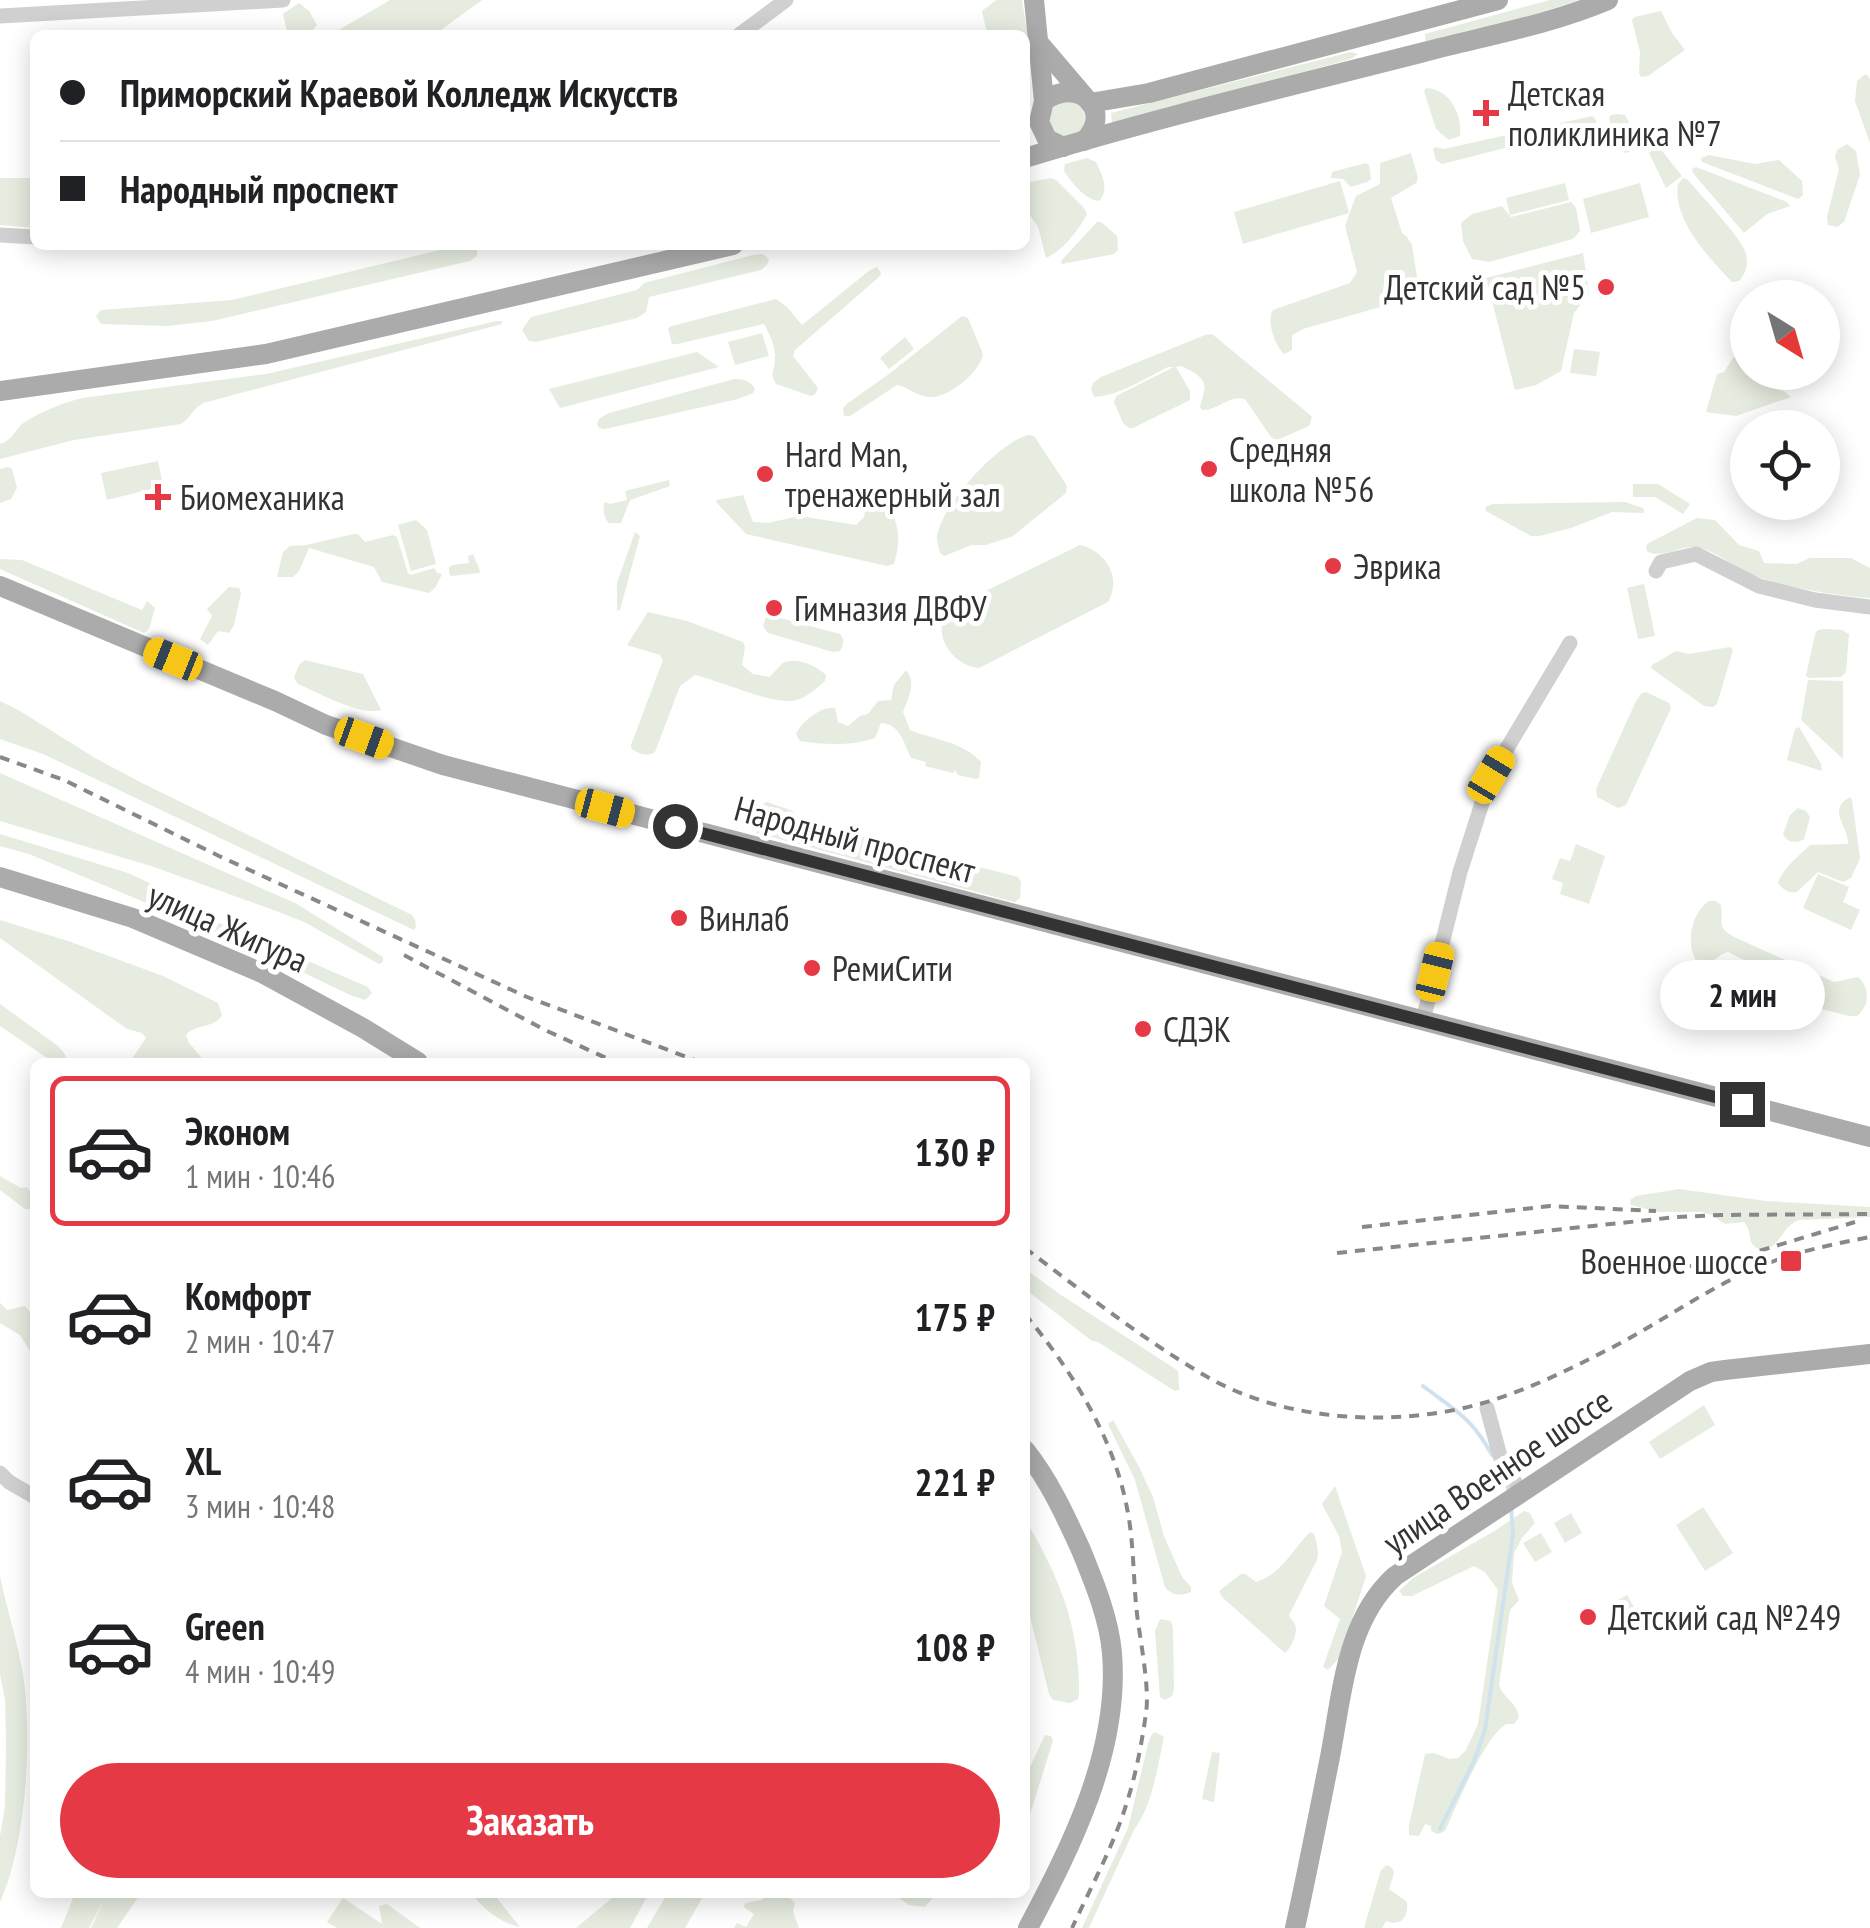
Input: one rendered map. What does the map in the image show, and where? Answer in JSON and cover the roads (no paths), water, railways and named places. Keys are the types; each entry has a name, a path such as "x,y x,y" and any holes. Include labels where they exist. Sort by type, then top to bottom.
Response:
{"main road":[{"path":"1034,0 1036,114 1044,135 1054,144 1073,144 1092,134 1096,122 1087,100 1037,40"},
{"path":"1036,114 1064,91 1087,100 1148,92 1498,0"},
{"path":"1030,157 1493,36 1608,0"},
{"path":"1374,35 1372,47 1380,64"},
{"path":"0,391 266,354 712,250"},
{"name":"Народный проспект","path":"0,586 326,725 443,765 1870,1137"},
{"name":"улица Жигура","path":"0,877 132,918 262,973 412,1058"},
{"name":"улица Военное шоссе","path":"1296,1928 1344,1678 1370,1604 1380,1590 1395,1576 1690,1381 1712,1372 1870,1354"},
{"path":"1028,1928 1094,1782 1110,1712 1112,1652 1103,1610 1080,1549 1052,1490 1030,1457"}],"street":[{"path":"0,16 283,0"},
{"path":"746,30 786,0"},
{"path":"0,235 30,238"},
{"path":"1656,571 1660,562 1696,554 1759,586 1870,608"},
{"path":"1423,1020 1460,872 1491,775 1570,644"},
{"path":"1487,1408 1500,1456 1518,1495"},
{"path":"0,1473 30,1494"}],"waterway":[{"path":"1423,1386 1470,1423 1492,1455"},
{"path":"1501,1472 1509,1491"},
{"path":"1440,1829 1485,1730 1513,1534 1511,1506"}],"railway":[{"path":"0,757 64,780 219,856 527,997 689,1058"},
{"path":"404,955 606,1058"},
{"path":"1362,1227 1550,1206 1656,1211"},
{"path":"1337,1253 1677,1217 1870,1214"},
{"path":"1636,1273 1739,1257 1855,1222"},
{"path":"1030,1252 1158,1346 1235,1391 1304,1411 1377,1418 1449,1411 1517,1392 1615,1346 1747,1272 1792,1255 1870,1237"},
{"path":"1030,1321 1088,1405 1112,1455 1129,1521 1146,1678 1146,1713 1130,1791 1109,1850 1072,1928"}],"place":[{"name":"Детская поликлиника №7","path":"1486,113"},
{"name":"Детский сад №5","path":"1606,287"},
{"name":"Средняя школа №56","path":"1209,469"},
{"name":"Hard Man, тренажерный зал","path":"765,474"},
{"name":"Биомеханика","path":"158,497"},
{"name":"Эврика","path":"1333,566"},
{"name":"Гимназия ДВФУ","path":"774,608"},
{"name":"Винлаб","path":"679,918"},
{"name":"РемиСити","path":"812,968"},
{"name":"СДЭК","path":"1143,1029"},
{"name":"Военное шоссе","path":"1791,1261"},
{"name":"Детский сад №249","path":"1588,1617"}]}
